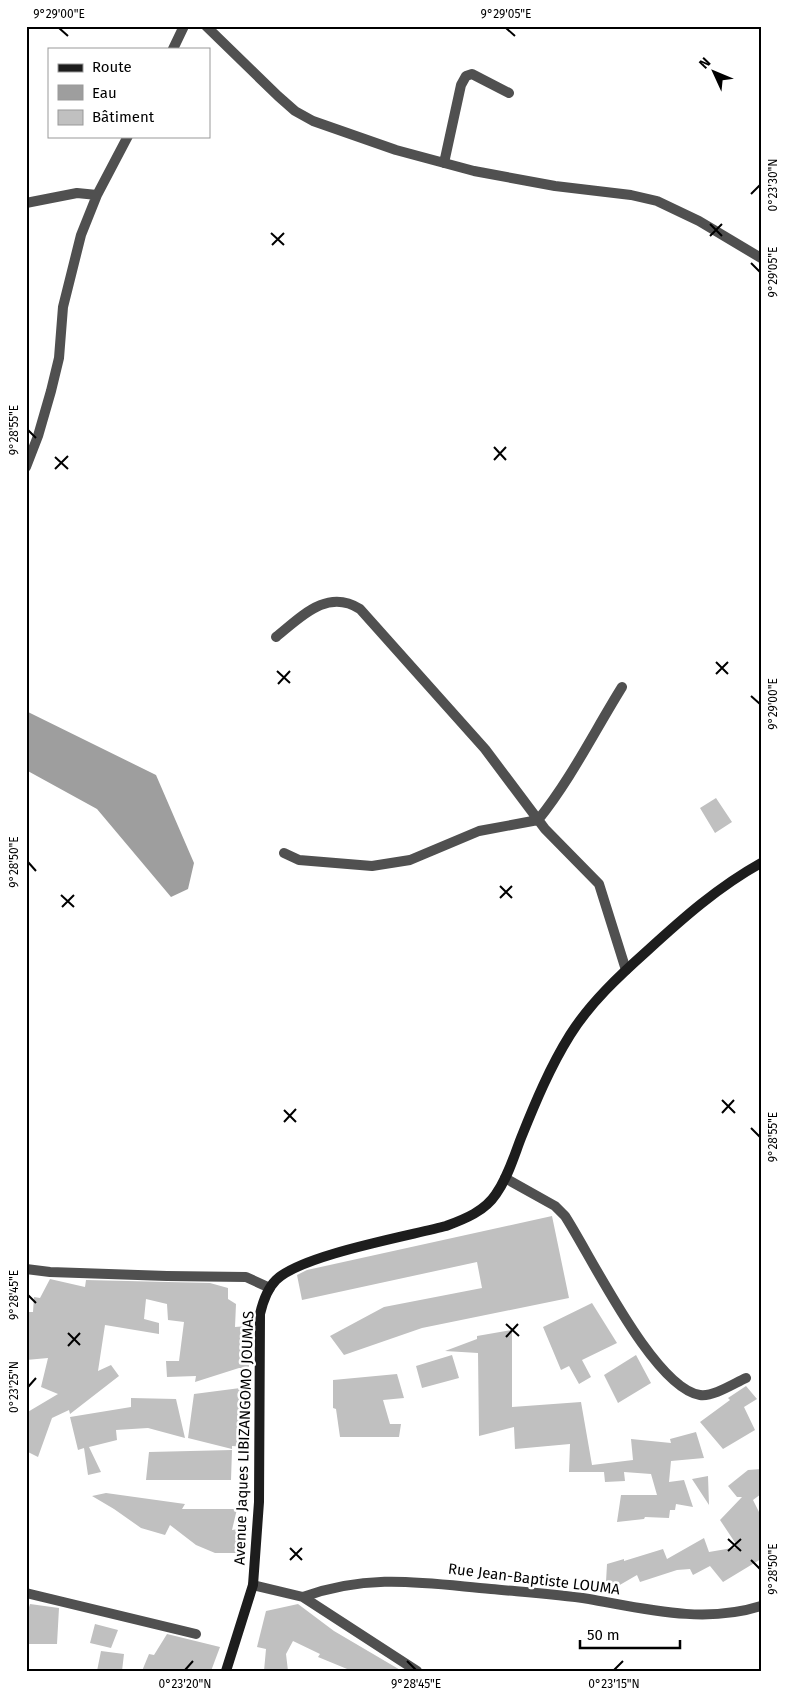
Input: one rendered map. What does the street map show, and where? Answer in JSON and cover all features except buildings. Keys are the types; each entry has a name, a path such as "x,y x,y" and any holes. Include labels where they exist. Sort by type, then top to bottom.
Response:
{"main road":[{"name":"Avenue Jaques LIBIZANGOMO JOUMAS","path":"226,1671 253,1585 259,1502 260,1314 270,1288 276,1280 293,1268 314,1260 465,1219 484,1207 496,1194 505,1178 542,1088 570,1035 626,970 703,901 731,881 761,864"}],"street":[{"path":"173,48 184,26"},
{"path":"206,26 278,96 307,118 356,137 444,163 556,186 631,195 657,201 699,220 761,258"},
{"path":"444,163 461,85 466,76 472,74 509,93"},
{"path":"26,467 38,436 59,358 63,307 81,235 97,195 127,138"},
{"path":"26,203 77,194 97,195"},
{"path":"276,637 323,603 348,601 360,609 485,749 518,789 538,820 599,884 626,970"},
{"path":"284,852 299,860 372,866 410,860 479,831 538,820 572,772 622,687"},
{"path":"505,1178 555,1206 565,1216 625,1317 660,1369 674,1383 688,1392 702,1395 746,1378"},
{"path":"26,1269 50,1272 167,1276 246,1276 270,1288"},
{"name":"Rue Jean-Baptiste LOUMA","path":"303,1597 349,1584 377,1581 416,1581 550,1594 661,1612 692,1614 740,1612 761,1606"},
{"path":"253,1585 303,1597 417,1671"},
{"path":"26,1593 196,1634"}],"water":[{"path":"26,711 156,775 194,863 188,889 171,897 97,809 26,770"}]}
